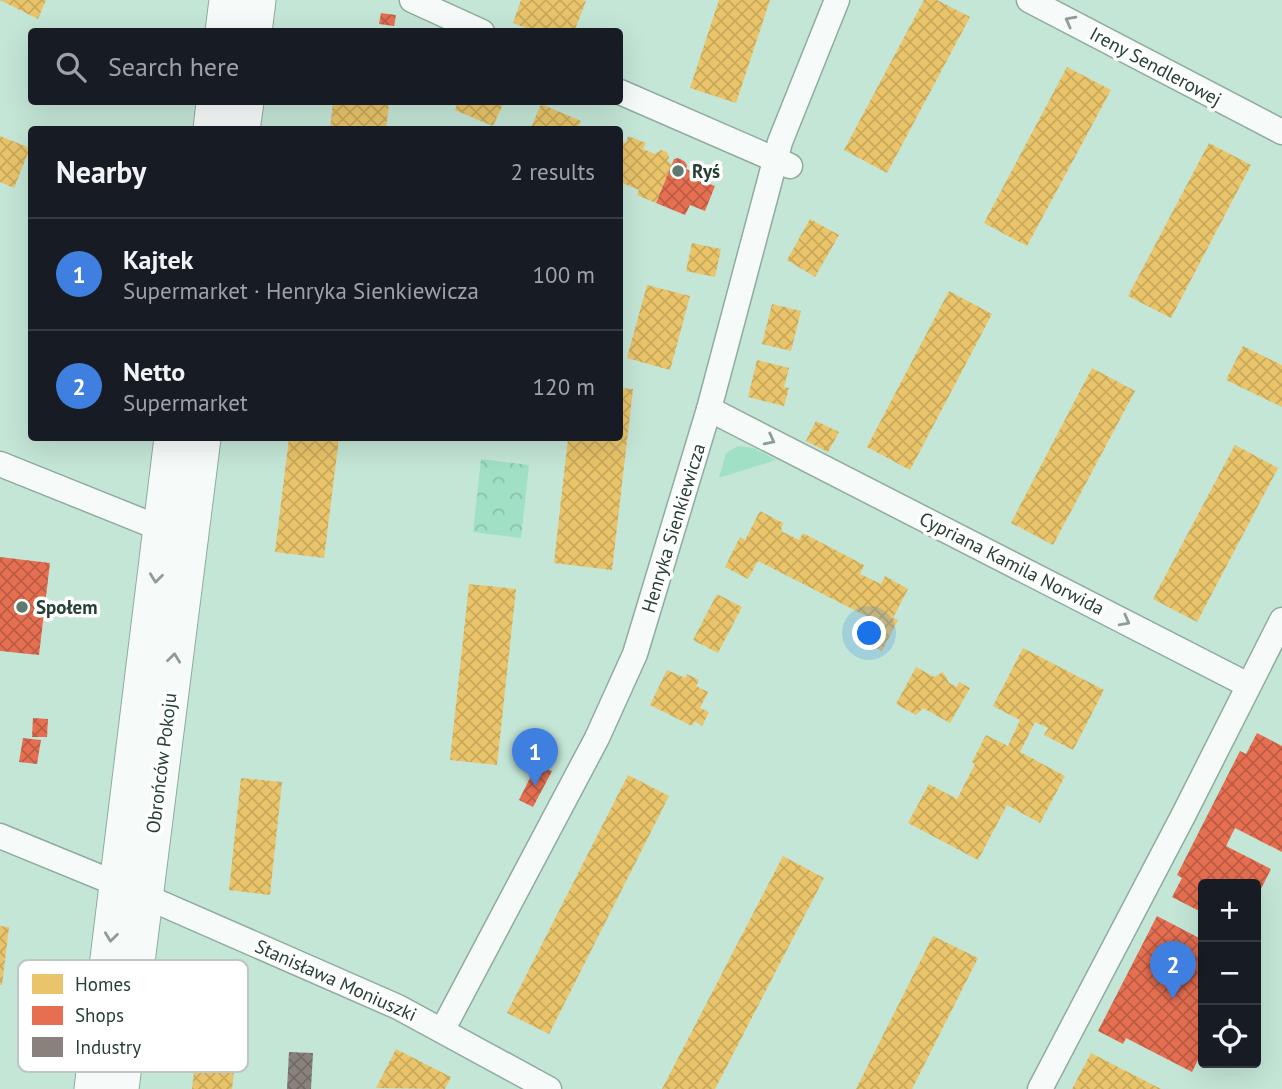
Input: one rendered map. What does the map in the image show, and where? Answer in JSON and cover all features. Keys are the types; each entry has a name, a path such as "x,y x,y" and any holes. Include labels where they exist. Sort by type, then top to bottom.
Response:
{"main road":[{"path":"224,28 228,0"},
{"path":"254,28 257,0"},
{"path":"212,126 215,105"},
{"path":"242,126 245,105"},
{"name":"Obrońców Pokoju","path":"127,960 162,529 173,441"},
{"name":"Obrońców Pokoju","path":"118,960 202,441"}],"street":[{"path":"412,0 473,28"},
{"name":"Henryka Sienkiewicza","path":"443,1029 597,738 635,653 783,163 780,142 837,0"},
{"name":"Ireny Sendlerowej","path":"1029,0 1282,132"},
{"path":"623,93 783,163"},
{"name":"Cypriana Kamila Norwida","path":"709,409 1248,685"},
{"path":"0,464 162,529"},
{"path":"1040,1089 1282,620"},
{"name":"Stanisława Moniuszki","path":"0,836 352,986 443,1029 549,1089"}],"green space":[{"path":"738,446 754,448 776,460 719,478 726,453"},
{"path":"481,459 529,465 521,538 473,532"}],"building: Homes":[{"path":"0,0 46,0 38,19"},
{"path":"521,0 586,1 576,28 526,28 513,23"},
{"path":"719,0 770,0 736,103 690,88"},
{"path":"924,0 937,0 970,17 887,173 844,150"},
{"path":"1067,67 1111,90 1027,246 984,223"},
{"path":"333,105 389,105 386,126 330,126"},
{"path":"457,105 503,105 493,126 455,110"},
{"path":"541,105 581,121 579,126 532,126"},
{"path":"0,136 28,147 28,153 14,188 0,182"},
{"path":"628,136 646,143 643,149 655,154 661,150 667,152 667,161 672,164 656,203 637,195 639,190 623,183 623,142 626,143"},
{"path":"1209,143 1251,165 1171,318 1128,296"},
{"path":"810,219 839,235 815,277 787,260"},
{"path":"692,243 721,249 715,277 686,271"},
{"path":"647,285 690,296 670,370 627,358"},
{"path":"949,291 992,314 910,470 867,447"},
{"path":"772,304 801,311 791,351 762,344"},
{"path":"1243,346 1282,365 1282,407 1226,380"},
{"path":"757,360 789,368 784,387 789,388 784,406 748,397"},
{"path":"1092,368 1135,391 1053,545 1011,523"},
{"path":"623,388 633,389 612,570 554,563 568,441 623,441"},
{"path":"816,421 839,432 828,452 806,441"},
{"path":"289,441 339,441 324,558 275,552"},
{"path":"1235,445 1278,468 1197,622 1153,599"},
{"path":"760,511 783,523 781,531 799,540 803,533 864,565 860,574 881,584 885,576 908,589 893,618 898,620 882,651 861,640 872,619 758,561 748,579 725,567 740,537 745,540"},
{"path":"469,584 516,589 497,765 450,760"},
{"path":"717,594 742,607 718,653 693,640"},
{"path":"1023,648 1104,690 1073,750 1044,735 1048,728 1035,722 1020,752 1065,776 1040,823 1007,805 978,860 908,823 929,784 957,799 986,735 1008,746 1020,720 993,706"},
{"path":"916,667 934,677 943,672 949,683 957,687 959,682 970,688 950,723 923,708 916,715 896,704"},
{"path":"667,670 685,678 687,674 699,680 696,686 708,692 700,708 709,712 702,726 694,721 692,726 650,705"},
{"path":"628,775 669,796 549,1034 507,1013"},
{"path":"241,778 282,782 270,895 229,890"},
{"path":"783,856 824,878 715,1089 662,1089"},
{"path":"0,926 9,927 2,985 0,985"},
{"path":"933,936 978,958 912,1089 856,1089"},
{"path":"396,1049 451,1077 445,1089 376,1088"},
{"path":"1091,1053 1161,1089 1072,1089"},
{"path":"194,1072 234,1072 232,1089 192,1089"}],"building: Shops":[{"path":"381,13 396,15 394,26 379,24"},
{"path":"678,158 687,165 686,169 706,177 704,182 715,186 705,211 690,205 685,215 656,203 674,159"},
{"name":"Społem","path":"0,557 50,563 39,655 0,651"},
{"path":"33,718 48,719 47,737 32,737"},
{"path":"1257,733 1282,746 1282,852 1235,828 1226,846 1271,869 1261,889 1261,879 1198,879 1198,910 1172,897 1182,878 1177,875 1240,751 1246,754"},
{"path":"23,738 41,740 37,764 19,762"},
{"path":"537,764 552,771 533,807 519,800"},
{"path":"1157,916 1198,937 1198,1060 1192,1072 1126,1038 1123,1044 1098,1031"}],"building: Industry":[{"path":"289,1052 313,1053 311,1089 287,1089"}],"place":[{"name":"Ryś","path":"678,171"},
{"name":"Społem","path":"22,607"},
{"name":"Kajtek","path":"535,786"},
{"name":"Netto","path":"1173,999"}]}
